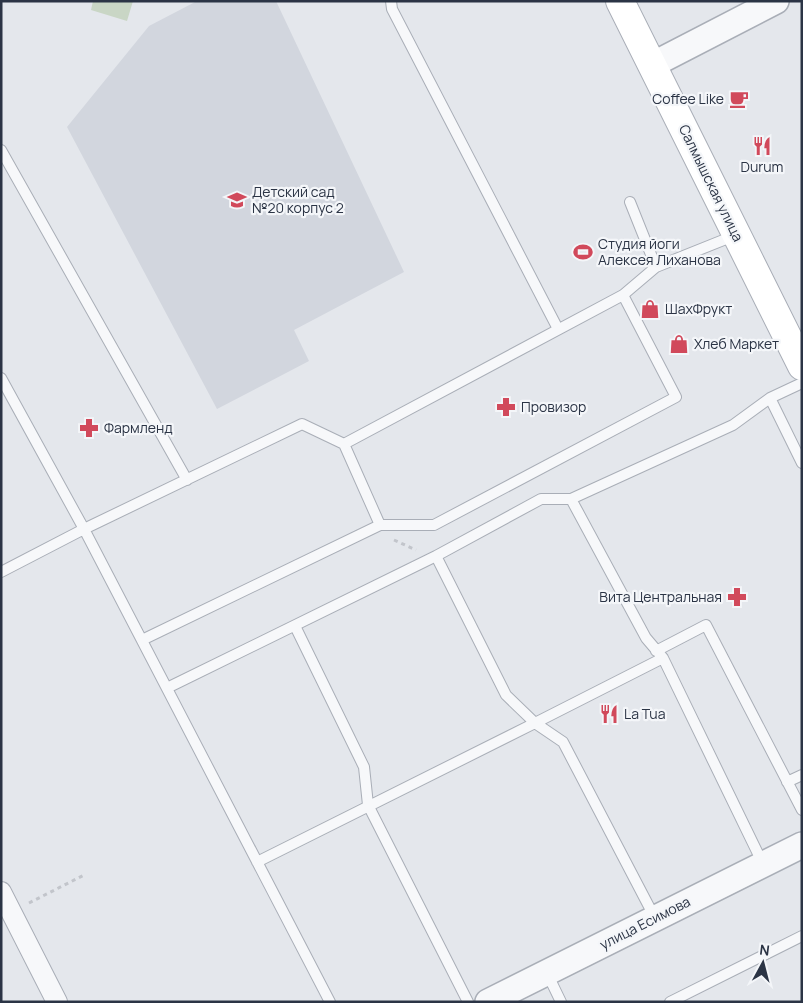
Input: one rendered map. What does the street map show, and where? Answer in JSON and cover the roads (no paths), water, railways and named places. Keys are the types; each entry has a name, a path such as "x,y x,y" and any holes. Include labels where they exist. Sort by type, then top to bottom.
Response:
{"main road":[{"name":"Салмышская улица","path":"620,1 802,366"}],"street":[{"path":"652,64 776,1"},
{"name":"улица Есимова","path":"488,1002 802,846"},
{"path":"1,892 57,1002"}],"lane":[{"path":"391,1 392,9 558,329"},
{"path":"1,150 187,480"},
{"path":"630,202 656,267"},
{"path":"344,444 623,295 656,267 737,235"},
{"path":"142,640 380,525 434,525 676,397 623,295"},
{"path":"1,378 84,529 330,1002"},
{"path":"167,688 436,556 541,499 571,499 733,425 770,398 802,383"},
{"path":"770,398 802,464"},
{"path":"1,572 84,529 302,424 344,444 380,525"},
{"path":"571,499 646,638 660,654 763,864"},
{"path":"436,556 506,695 535,723 563,742 655,918"},
{"path":"257,862 535,723 660,654 706,625 802,810"},
{"path":"295,626 364,767 368,805 468,1002"},
{"path":"787,782 802,775"},
{"path":"670,1002 802,936"},
{"path":"546,973 561,1002"}],"place":[{"name":"Coffee Like","path":"739,99"},
{"name":"Durum","path":"762,146"},
{"name":"Детский сад №20 корпус 2","path":"237,200"},
{"name":"Студия йоги Алексея Лиханова","path":"583,252"},
{"name":"ШахФрукт","path":"650,309"},
{"name":"Хлеб Маркет","path":"679,344"},
{"name":"Провизор","path":"506,407"},
{"name":"Фармленд","path":"89,428"},
{"name":"Вита Центральная","path":"737,597"},
{"name":"La Tua","path":"609,714"}]}
